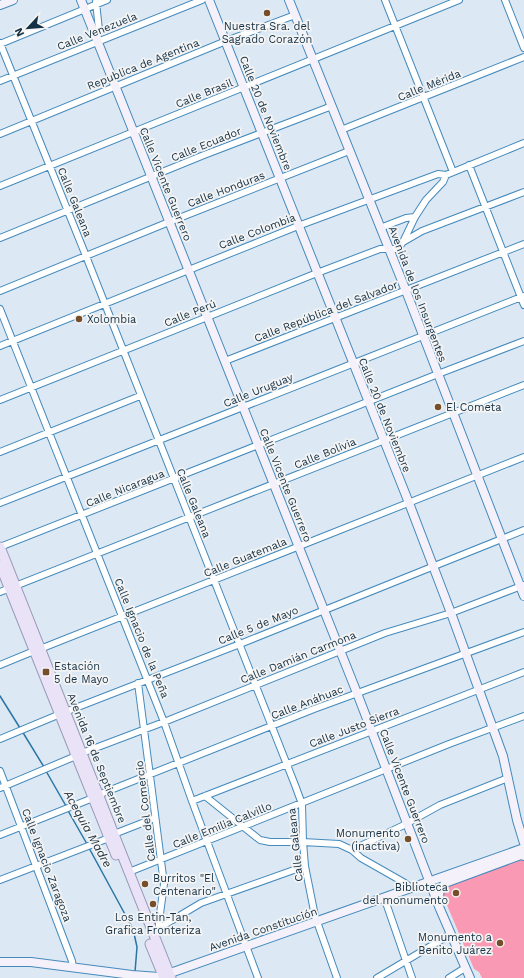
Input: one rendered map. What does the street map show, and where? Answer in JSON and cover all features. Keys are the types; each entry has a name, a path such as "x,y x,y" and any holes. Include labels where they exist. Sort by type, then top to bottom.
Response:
{"main road":[{"path":"0,5 13,0"},
{"name":"Calle Vicente Guerrero","path":"81,0 372,731 429,882 470,978"},
{"name":"Calle 20 de Noviembre","path":"209,0 352,363 409,503 466,653 503,756 517,820 524,843"},
{"name":"Avenida de los Insurgentes","path":"289,0 406,291 452,413 522,586 524,596"},
{"name":"Avenida 16 de Septiembre","path":"0,547 12,587 166,976"},
{"name":"Avenida 16 de Septiembre","path":"0,565 12,587"},
{"name":"Avenida 16 de Septiembre","path":"111,836 156,930 166,976"},
{"name":"Avenida Constitución","path":"0,962 31,962 131,976 166,976 246,946 524,848"},
{"path":"440,909 439,893 445,884 524,856"}],"street":[{"path":"0,44 96,2 107,0"},
{"name":"Calle Venezuela","path":"0,81 98,40 202,0"},
{"path":"386,0 453,172"},
{"name":"Calle Brasil","path":"0,186 459,0"},
{"path":"505,0 524,48"},
{"path":"96,2 99,30 98,40"},
{"name":"Republica de Agentina","path":"0,134 226,41 295,15"},
{"name":"Calle Galeana","path":"0,44 288,764 302,804 305,866 317,921 337,978"},
{"name":"Calle Mérida","path":"341,130 524,57"},
{"name":"Calle Ecuador","path":"0,238 332,106"},
{"name":"Calle Colombia","path":"0,346 188,269 298,226 438,174 446,175 524,143"},
{"name":"Calle Honduras","path":"0,291 349,151"},
{"path":"469,165 503,253 523,297 524,304"},
{"path":"402,242 426,200 443,182 446,175"},
{"path":"402,242 422,231 486,208 524,192"},
{"path":"380,228 406,218 416,216"},
{"name":"Calle Perú","path":"0,400 317,273 380,249 395,249 399,247 402,242"},
{"name":"Calle República del Salvador","path":"225,361 524,244"},
{"name":"Calle Uruguay","path":"0,503 352,363 523,297"},
{"name":"Calle Ignacio de la Peña","path":"0,309 148,679 258,978"},
{"name":"Calle Nicaragua","path":"0,547 524,341"},
{"name":"Calle Bolivia","path":"0,592 524,385"},
{"path":"0,452 140,396"},
{"name":"Calle Guatemala","path":"0,665 524,457"},
{"name":"Calle 5 de Mayo","path":"0,739 524,530"},
{"name":"Calle Damián Carmona","path":"3,787 79,754 164,722 340,651 408,625 451,613 522,586"},
{"name":"Calle Anáhuac","path":"0,836 178,762 524,632"},
{"name":"Calle Justo Sierra","path":"192,801 524,672"},
{"name":"Calle del Comercio","path":"138,683 151,774 164,884 159,921 156,930"},
{"name":"Calle Emilia Calvillo","path":"129,872 449,744 524,716"},
{"name":"Calle Ignacio Zaragoza","path":"0,771 3,787 22,827 72,961 73,968"},
{"path":"352,850 445,803 508,778"},
{"path":"205,796 260,840 265,842 339,844 352,850 361,858 405,883 411,888"},
{"path":"0,880 92,845 155,818"},
{"path":"156,930 169,924 192,907 305,866"},
{"path":"384,897 412,978"},
{"path":"377,978 451,934"},
{"path":"449,978 465,968"}],"shaded area":[{"path":"524,859 524,978 482,978 479,972 474,969 444,898 443,892 449,884"}],"waterway":[{"name":"Acequia Madre","path":"0,696 20,728"},
{"name":"Acequia Madre","path":"22,731 44,767"},
{"name":"Acequia Madre","path":"46,771 66,806"},
{"name":"Acequia Madre","path":"67,809 87,844"},
{"name":"Acequia Madre","path":"89,848 133,929 137,947 135,972"}],"place":[{"name":"Nuestra Sra. del Sagrado Corazón","path":"267,13"},
{"name":"Xolombia","path":"79,319"},
{"name":"El Cometa","path":"438,407"},
{"name":"Estación 5 de Mayo","path":"46,672"},
{"name":"Monumento (inactiva)","path":"408,839"},
{"name":"Burritos \"El Centenario\"","path":"145,884"},
{"name":"Biblioteca del monumento","path":"456,893"},
{"name":"Los Entin-Tan, Grafica Fronteriza","path":"153,904"},
{"name":"Monumento a Benito Juárez","path":"500,943"}]}
